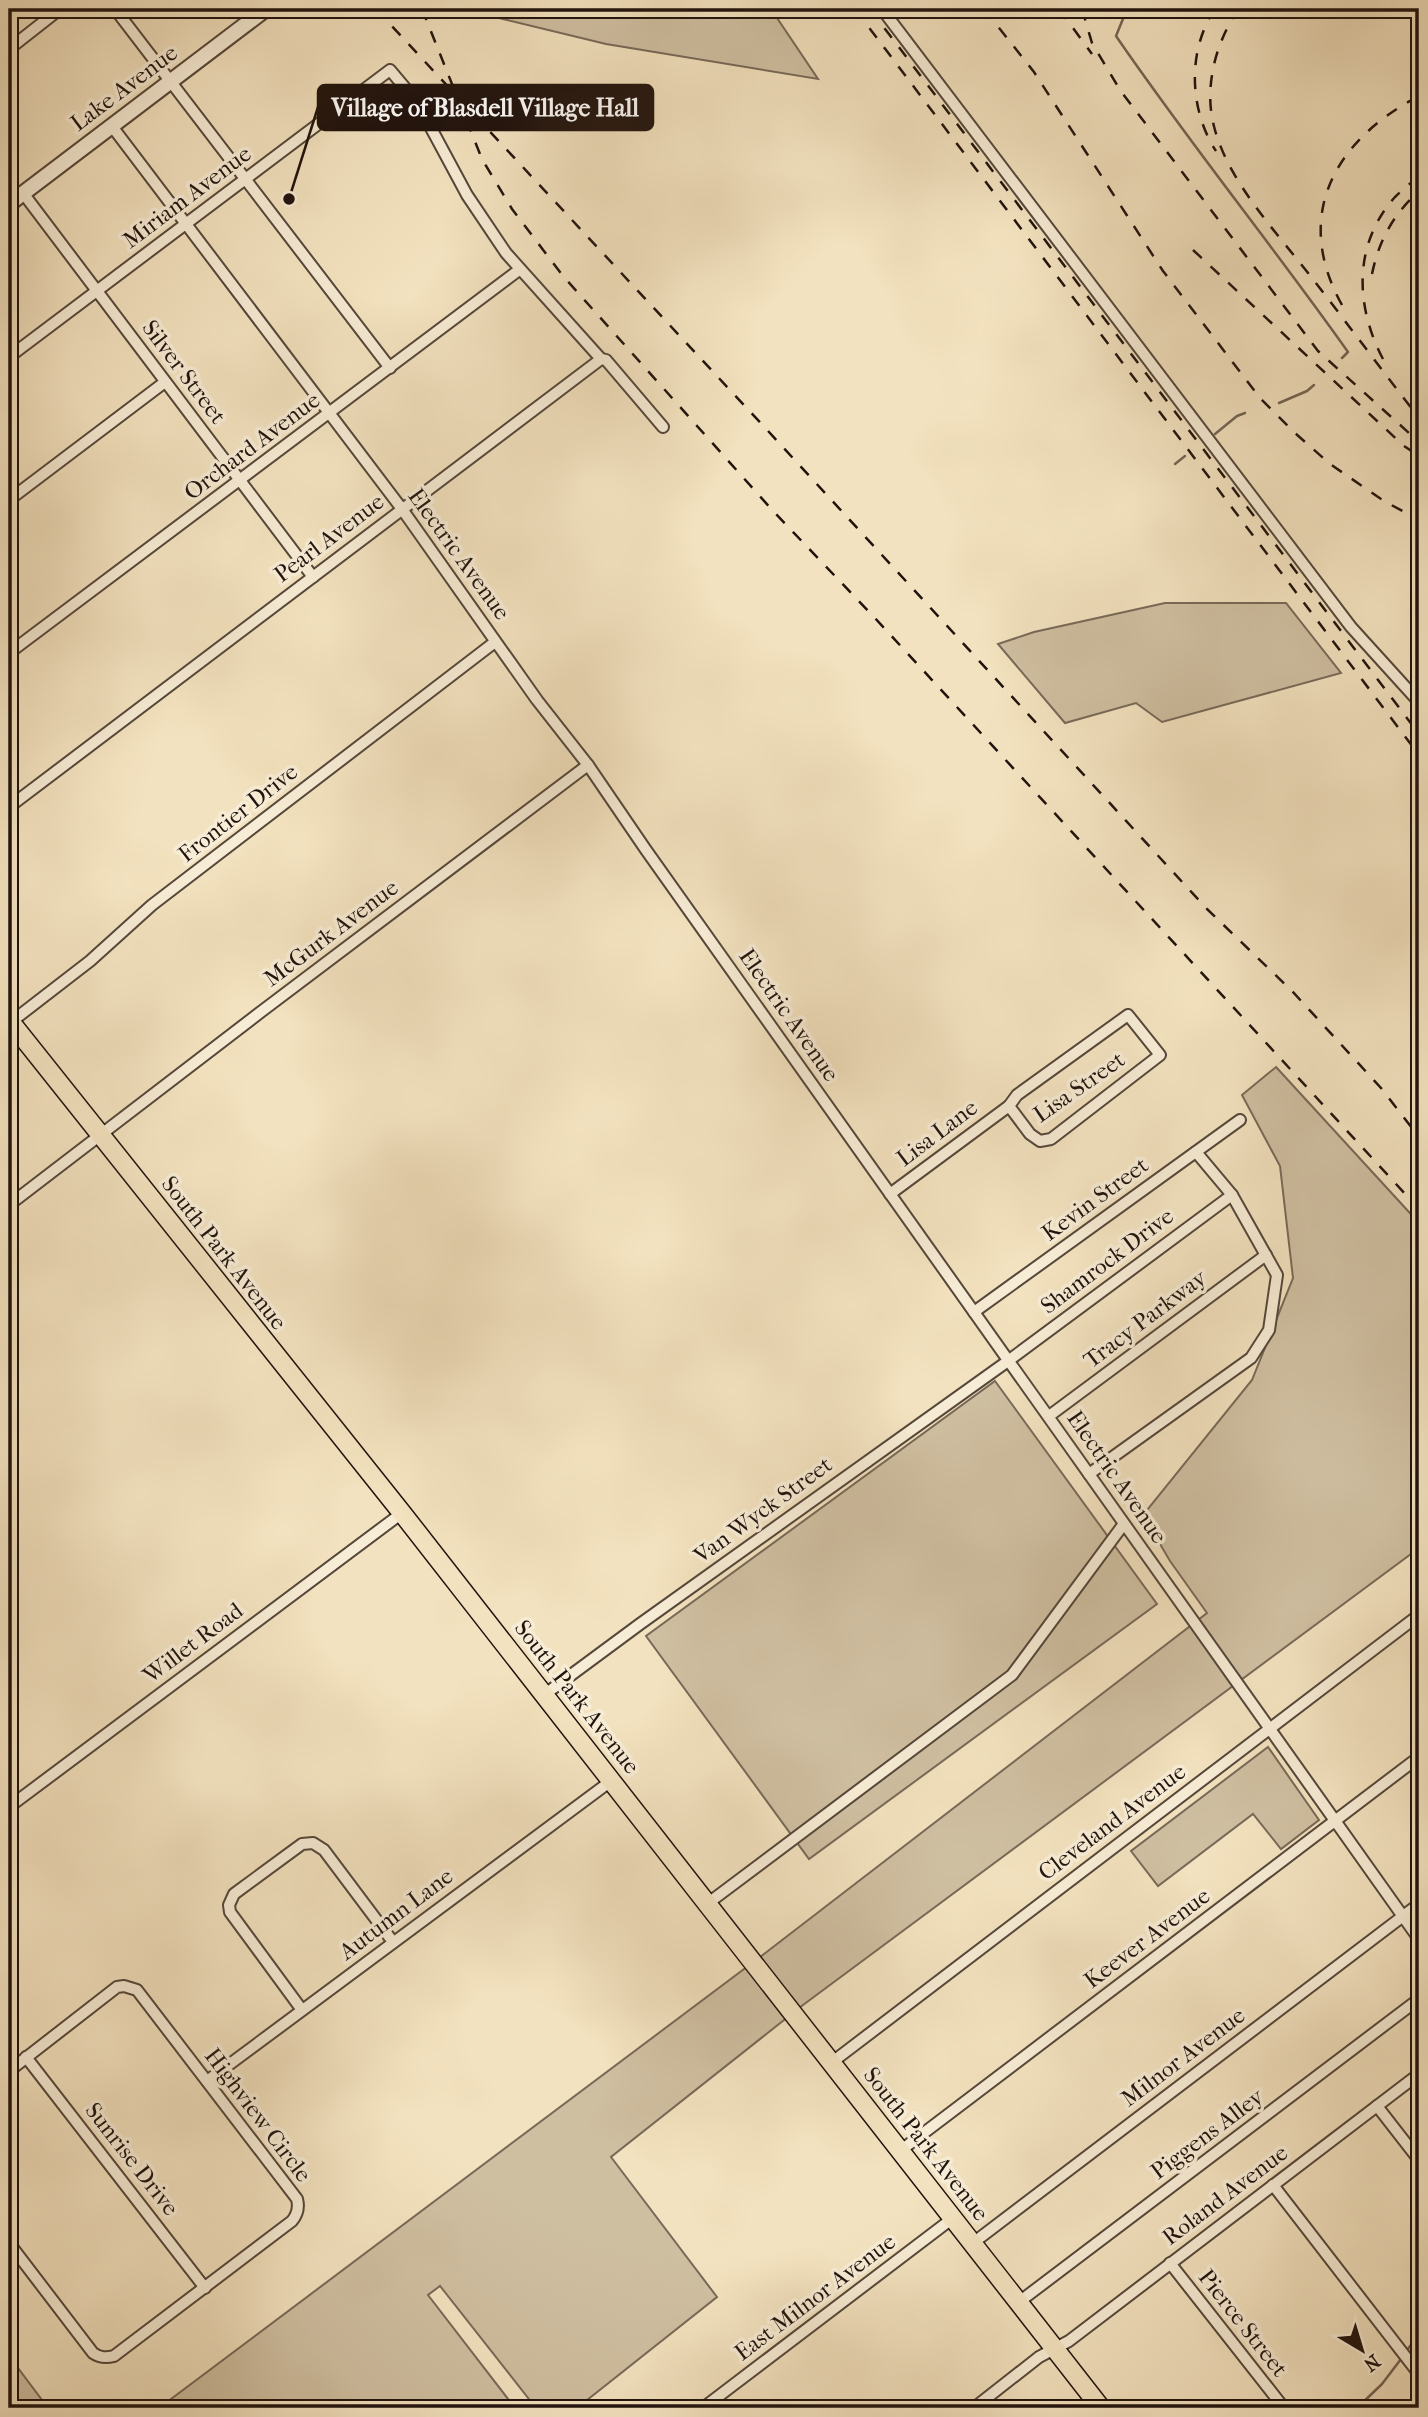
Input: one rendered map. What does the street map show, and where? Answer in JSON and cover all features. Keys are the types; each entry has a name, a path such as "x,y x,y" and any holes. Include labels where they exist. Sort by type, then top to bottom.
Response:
{"main road":[{"name":"South Park Avenue","path":"10,1021 402,1513 1101,2408"}],"street":[{"path":"9,49 61,9"},
{"path":"114,9 390,368"},
{"name":"Lake Avenue","path":"9,204 266,9"},
{"path":"882,9 1351,627 1419,702"},
{"name":"Miriam Avenue","path":"9,357 390,71 417,102 482,221 519,270"},
{"name":"Electric Avenue","path":"111,125 402,509 495,642 589,765 646,850 1419,1939"},
{"name":"Silver Street","path":"23,193 313,577"},
{"path":"519,270 601,359 606,360 663,427"},
{"name":"Orchard Avenue","path":"9,653 519,270"},
{"name":"Pearl Avenue","path":"9,807 601,359"},
{"path":"9,500 165,382"},
{"name":"Frontier Drive","path":"10,1021 90,961 152,905 495,642"},
{"name":"McGurk Avenue","path":"9,1205 589,765"},
{"name":"Lisa Street","path":"1128,1015 1160,1055 1051,1139 1040,1141 1030,1134 1009,1106 1017,1095 1128,1015"},
{"name":"Lisa Lane","path":"890,1194 1009,1106"},
{"name":"Kevin Street","path":"974,1312 1241,1120"},
{"path":"1089,1474 1251,1358 1269,1330 1277,1275 1232,1195 1196,1152"},
{"name":"Shamrock Drive","path":"1008,1361 1232,1195"},
{"name":"Tracy Parkway","path":"1049,1416 1266,1255"},
{"name":"Van Wyck Street","path":"544,1695 650,1616 1008,1361"},
{"name":"Willet Road","path":"9,1807 402,1513"},
{"path":"706,1903 1012,1675 1124,1525"},
{"name":"Cleveland Avenue","path":"831,2063 1419,1615"},
{"name":"Keever Avenue","path":"900,2151 1419,1757"},
{"name":"Autumn Lane","path":"207,2081 611,1781"},
{"path":"302,2010 230,1912 229,1905 234,1894 302,1844 313,1843 324,1850 393,1942"},
{"name":"Milnor Avenue","path":"973,2243 1419,1904"},
{"name":"Highview Circle","path":"9,2071 117,1987 137,1990 296,2199 298,2206 292,2221 114,2356 101,2357 93,2353 9,2243"},
{"name":"Piggens Alley","path":"1019,2302 1419,1999"},
{"name":"Sunrise Drive","path":"26,2057 205,2288"},
{"name":"Roland Avenue","path":"974,2408 1040,2357 1069,2340 1419,2074"},
{"path":"1377,2106 1419,2161"},
{"path":"1273,2185 1418,2372"},
{"name":"East Milnor Avenue","path":"703,2408 953,2218"},
{"name":"Pierce Street","path":"1170,2263 1284,2408"}],"shaded area":[{"path":"461,9 771,9 818,79 606,44"},
{"path":"1165,603 1286,603 1341,673 1162,722 1136,703 1065,723 998,644 1034,632"},
{"path":"1276,1067 1419,1223 1419,1548 803,2005 611,2157 717,2297 577,2408 536,2408 440,2286 428,2295 515,2408 159,2408 764,1954 1207,1613 1170,1561 1143,1515 1252,1380 1293,1278 1280,1166 1242,1095"},
{"path":"995,1381 1157,1604 809,1859 646,1636"},
{"path":"1268,1747 1319,1820 1281,1849 1253,1814 1158,1886 1131,1851"},
{"path":"9,2356 48,2408 9,2408"}],"waterway":[{"path":"1127,9 1116,36 1348,352 1342,358"},
{"path":"1279,403 1307,391 1314,385"},
{"path":"1215,434 1237,416 1245,413"},
{"path":"1175,464 1185,456"},
{"path":"1405,2353 1419,2334"},
{"path":"1357,2408 1382,2384 1401,2359"}],"railway":[{"path":"376,9 1207,909 1292,991 1381,1088 1419,1137"},
{"path":"422,9 482,159 512,209 563,276 774,512 1419,1209"},
{"path":"855,9 1419,755"},
{"path":"870,9 1419,734"},
{"path":"984,9 1034,72 1163,271 1260,398 1330,464 1384,501 1419,520"},
{"path":"1059,9 1092,54"},
{"path":"1082,9 1092,43 1120,90 1318,351 1419,442"},
{"path":"1215,9 1200,43 1195,80 1201,117 1216,151"},
{"path":"1239,9 1220,44 1211,84 1211,110 1225,157 1268,223 1419,418"},
{"path":"1342,305 1328,272 1321,241 1322,211 1330,183 1345,158 1364,135 1419,96"},
{"path":"1383,359 1367,318 1363,297 1365,255 1381,215 1395,197 1419,176"},
{"path":"1372,274 1388,229 1419,191"},
{"path":"1193,250 1404,446 1419,456"}],"place":[{"name":"Village of Blasdell Village Hall","path":"289,199"}]}
